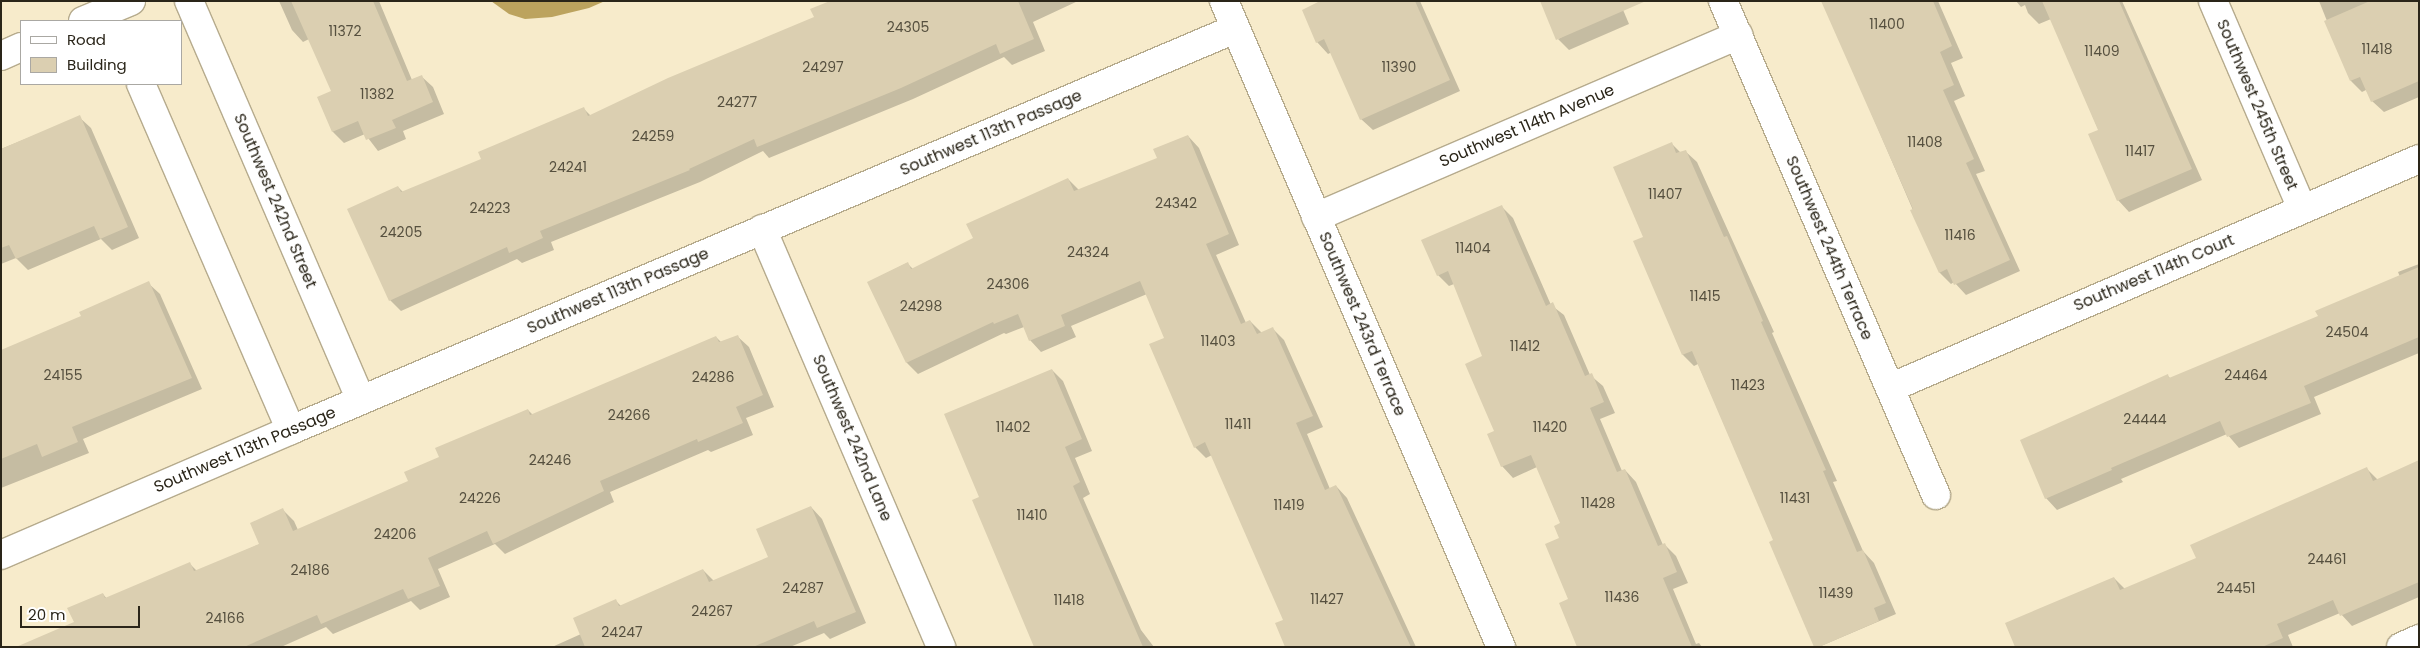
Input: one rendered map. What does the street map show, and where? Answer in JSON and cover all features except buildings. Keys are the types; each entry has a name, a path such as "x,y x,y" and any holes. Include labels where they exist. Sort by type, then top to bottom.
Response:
{"street":[{"name":"Southwest 242nd Street","path":"189,1 361,400"},
{"name":"Southwest 243rd Terrace","path":"1224,1 1501,647"},
{"name":"Southwest 244th Terrace","path":"1723,1 1936,495"},
{"name":"Southwest 245th Street","path":"2213,1 2302,209"},
{"path":"85,20 115,8"},
{"name":"Southwest 113th Passage","path":"1,555 361,400 1236,29"},
{"name":"Southwest 114th Avenue","path":"1316,216 1738,36"},
{"path":"1,56 20,47"},
{"path":"142,85 291,430"},
{"name":"Southwest 114th Court","path":"1890,388 2419,160"},
{"name":"Southwest 242nd Lane","path":"762,230 941,647"},
{"path":"2401,647 2419,639"}],"shaded area":[{"path":"491,1 605,1 589,8 552,17 525,19 509,14"}]}
